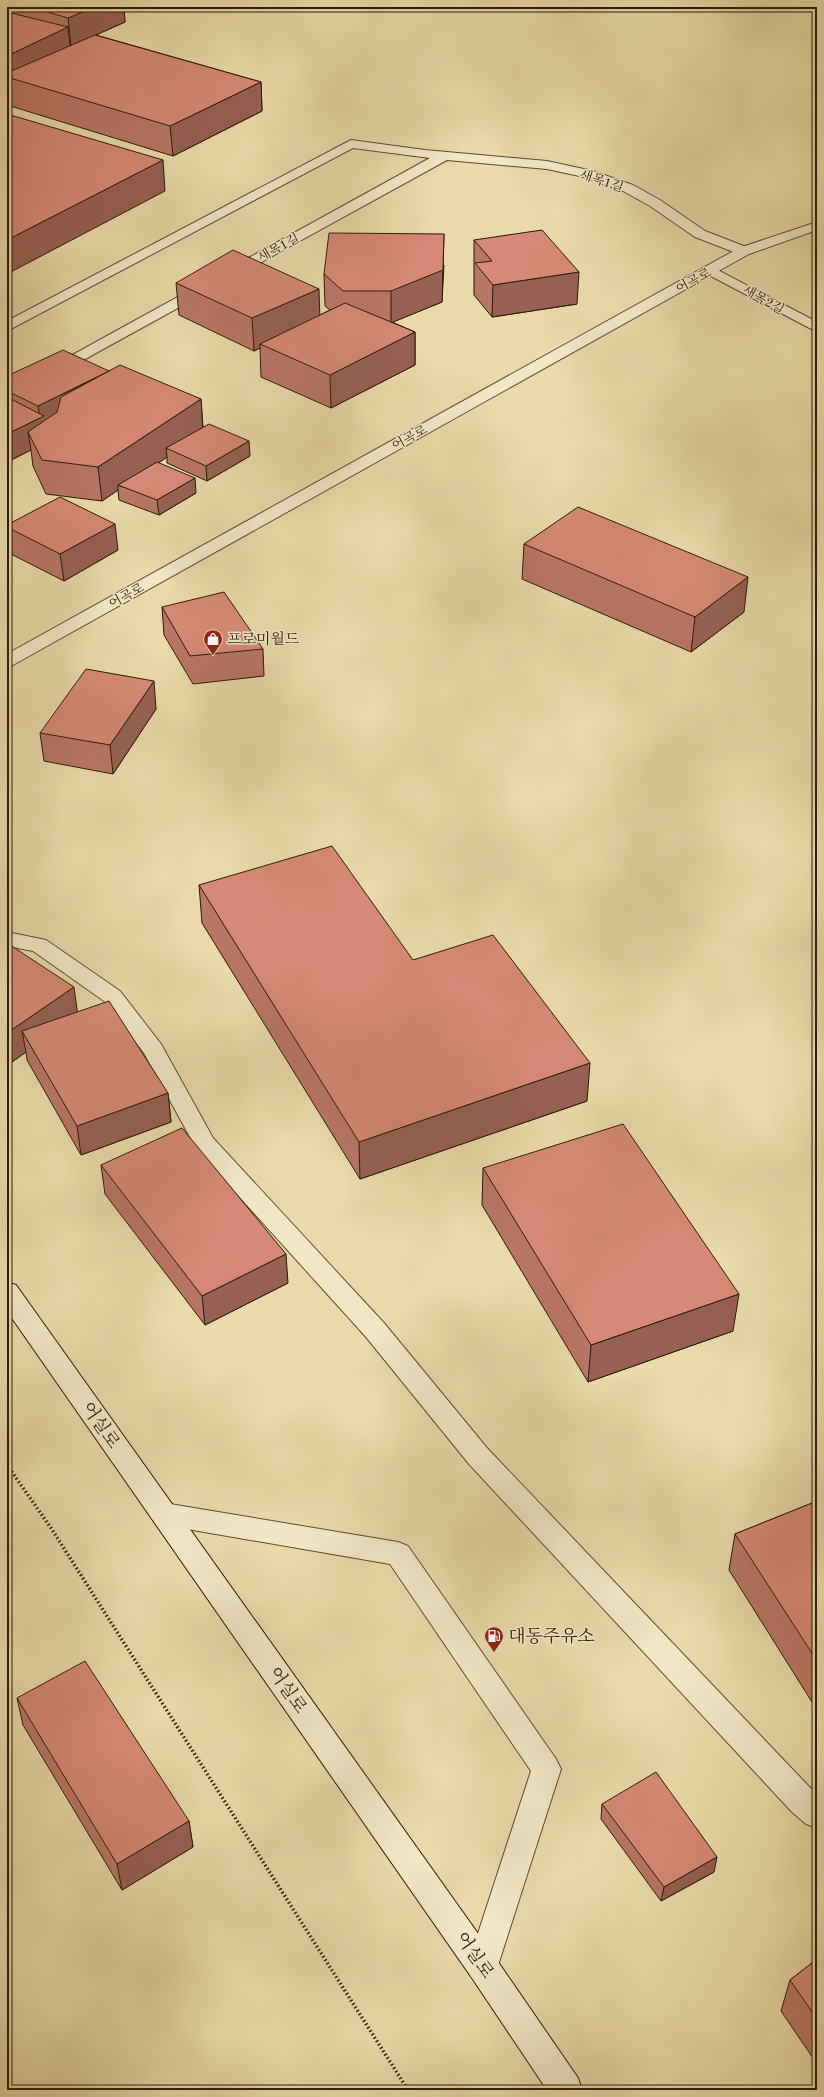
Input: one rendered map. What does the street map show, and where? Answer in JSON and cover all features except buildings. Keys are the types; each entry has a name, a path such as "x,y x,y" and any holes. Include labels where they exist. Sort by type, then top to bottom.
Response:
{"street":[{"name":"새목1길","path":"7,327 351,144 444,156 547,165 588,174 628,188 655,203 700,234 744,251"},
{"name":"새목1길","path":"7,397 444,156"},
{"name":"어곡로","path":"7,661 744,251 817,226"},
{"name":"새목2길","path":"710,270 817,328"},
{"path":"7,939 39,945 112,996 153,1049 205,1144 375,1330 478,1456 803,1802 817,1814"},
{"name":"어실로","path":"7,1292 483,1966 566,2090"},
{"path":"164,1514 398,1554 546,1769 483,1966"}],"path":[{"path":"7,1465 51,1528 408,2090"}],"place":[{"name":"프로미월드","path":"213,656"},
{"name":"대동주유소","path":"494,1653"}]}
